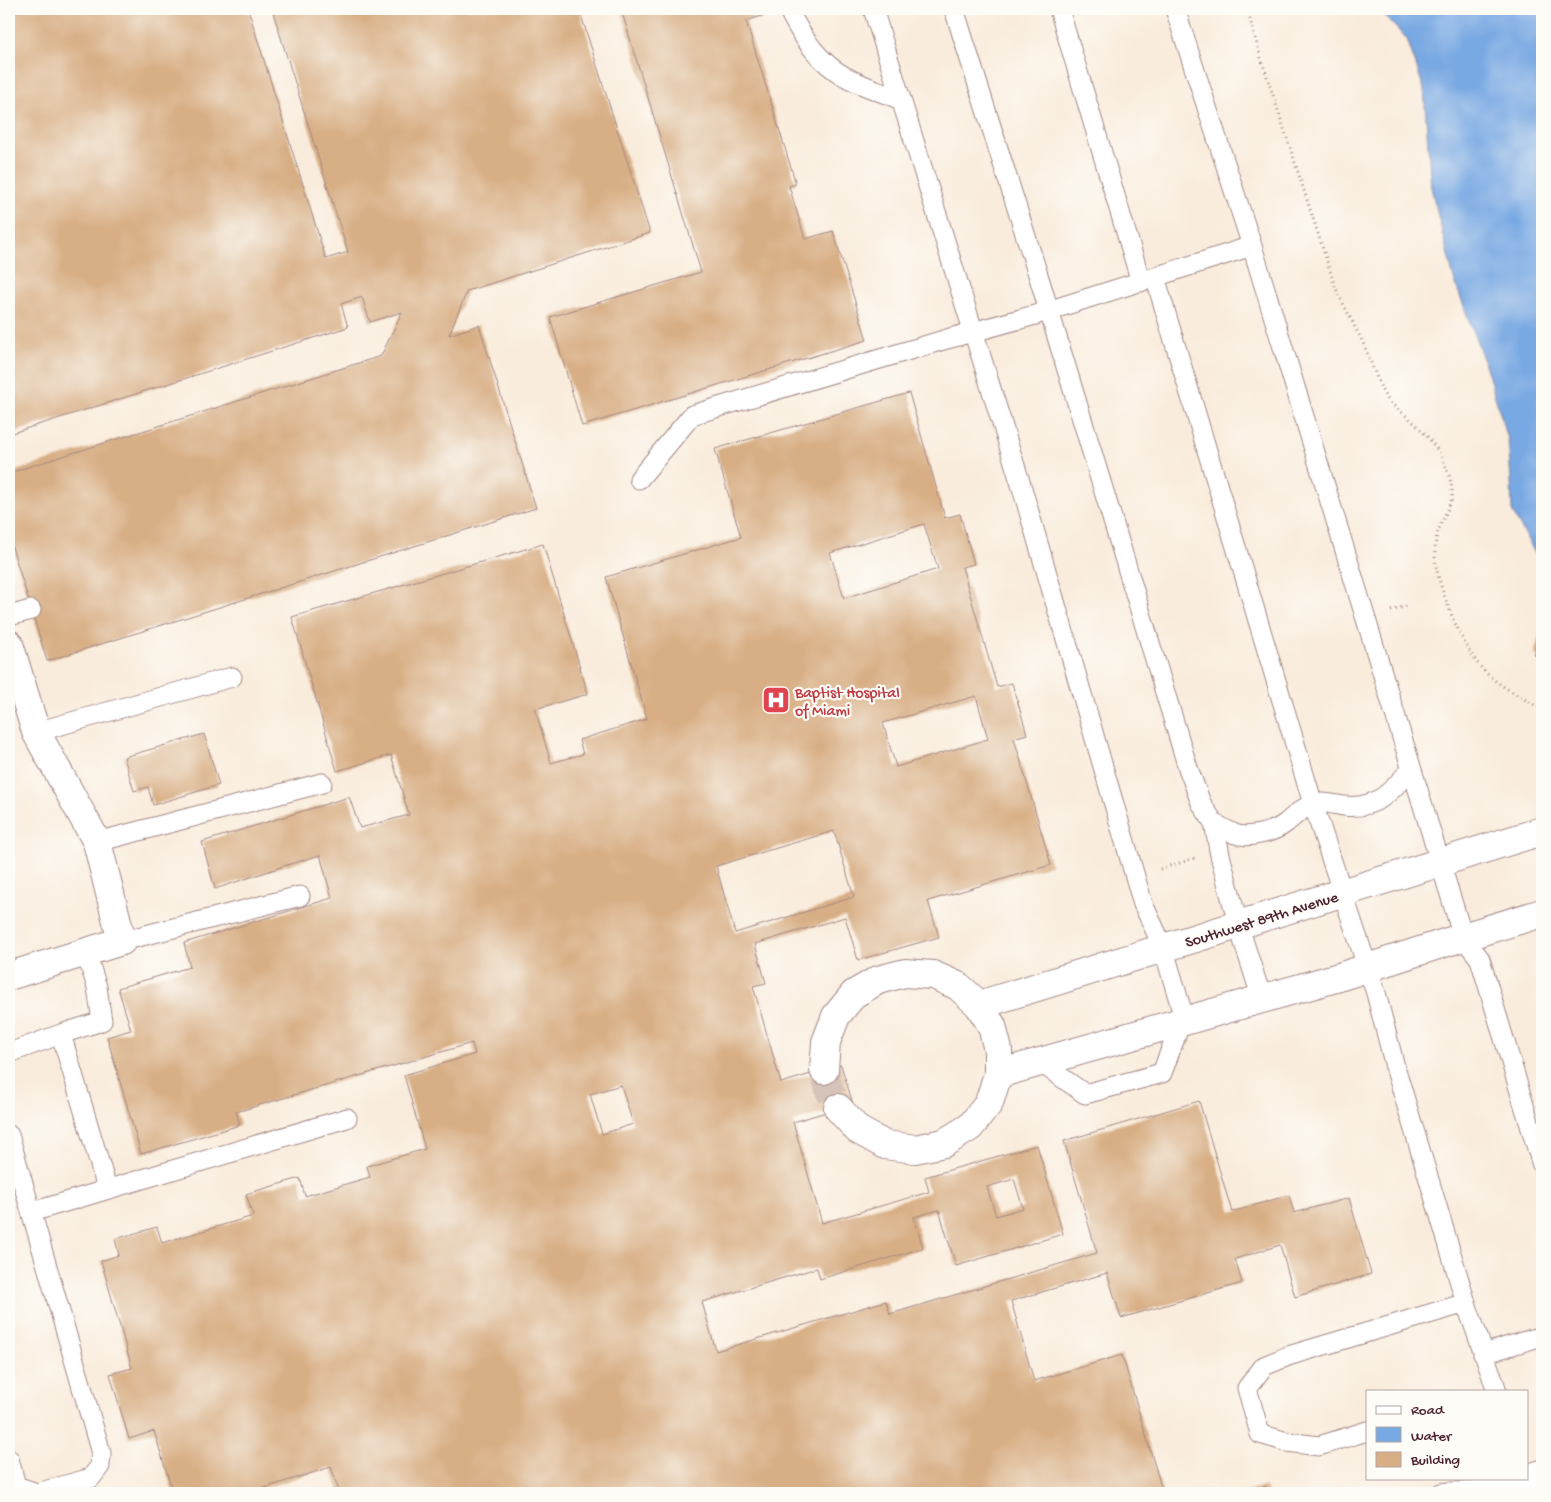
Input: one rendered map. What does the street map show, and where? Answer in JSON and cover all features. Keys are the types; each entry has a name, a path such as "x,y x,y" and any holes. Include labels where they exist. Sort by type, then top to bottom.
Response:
{"street":[{"path":"9,644 36,732 98,842 122,942 9,976"},
{"name":"Southwest 89th Avenue","path":"979,1005 1542,831"},
{"path":"998,1074 1368,968 1542,913"},
{"path":"824,1070 826,1042 836,1016 854,994 878,980 905,973 933,975 958,986 979,1005 992,1026 998,1050 998,1074 989,1103 970,1127 944,1143 915,1149 885,1145 858,1130 838,1108"},
{"path":"1483,1492 1521,1480"}],"lane":[{"path":"788,9 804,37 832,68 845,76 901,100"},
{"path":"873,9 1022,488 1143,904 1162,947 1183,1022 1162,1073 1085,1094 1040,1062"},
{"path":"954,9 1049,310 1188,768 1201,803 1214,823 1220,855 1238,924 1262,998"},
{"path":"1059,9 1148,279 1314,804 1368,968 1394,1063 1466,1303 1497,1390"},
{"path":"1175,9 1252,246 1463,937 1480,959 1542,1165"},
{"path":"639,479 692,415 1049,310 1252,246"},
{"path":"9,616 31,610"},
{"path":"36,732 232,677"},
{"path":"1214,823 1236,834 1260,834 1283,825 1304,808 1314,804 1325,802 1358,808 1373,803 1389,794 1411,769"},
{"path":"98,842 322,783"},
{"path":"122,942 300,896"},
{"path":"9,1052 102,1021 96,987 86,953"},
{"path":"61,1034 107,1188"},
{"path":"32,1212 107,1188 347,1118"},
{"path":"9,1135 101,1453 100,1466 91,1478 37,1493 16,1486 9,1459"},
{"path":"1366,1431 1319,1446 1287,1442 1260,1434 1247,1388 1264,1366 1288,1356 1466,1303"},
{"path":"1483,1354 1542,1336"},
{"path":"1441,1493 1483,1492"}],"path":[{"path":"1247,9 1334,286 1361,338 1385,396 1392,405 1409,418 1427,436 1442,457 1447,469 1451,502 1437,535 1435,556 1439,578 1456,624 1466,645 1480,666 1494,680 1542,708"},
{"path":"1152,871 1200,857"}],"water":[{"path":"1378,9 1542,9 1542,566 1512,511 1508,439 1486,367 1454,279 1431,188 1424,89 1407,39"}],"building":[{"path":"9,9 248,9 326,259 348,252 272,9 579,9 650,233 467,291 449,335 479,325 536,508 47,661 9,537 9,473 381,356 402,312 370,322 362,297 341,304 348,327 9,434"},
{"path":"621,9 785,9 746,21 796,184 789,186 805,239 833,231 867,340 582,426 550,317 701,272"},
{"path":"909,393 945,518 960,514 974,564 962,567 997,687 1012,683 1027,734 1014,738 1051,865 928,901 939,937 858,960 845,917 755,944 766,983 753,986 781,1083 841,1065 853,1104 793,1122 822,1223 929,1192 925,1177 1037,1145 1063,1234 956,1266 939,1210 914,1217 923,1248 820,1279 817,1268 702,1302 716,1351 886,1301 890,1314 1097,1253 1064,1141 1199,1101 1232,1212 1289,1195 1294,1213 1349,1198 1371,1274 1295,1297 1280,1245 1235,1259 1242,1283 1121,1318 1107,1273 1011,1301 1034,1381 1122,1355 1163,1493 339,1493 331,1467 249,1493 173,1493 154,1431 129,1439 110,1374 132,1368 101,1261 119,1255 115,1239 157,1227 162,1243 253,1216 246,1194 300,1178 305,1196 370,1177 367,1166 425,1149 404,1075 475,1054 472,1043 236,1112 240,1125 141,1154 107,1037 131,1030 118,988 190,967 184,943 332,898 320,855 215,889 202,842 349,797 360,828 409,815 391,755 337,771 292,617 543,544 588,694 535,709 551,763 583,754 579,740 647,719 606,577 741,537 715,449","holes":["924,524 938,569 844,598 830,553","976,696 988,739 896,767 883,723","834,831 854,897 735,933 716,866","621,1085 633,1124 602,1134 590,1094","1014,1179 1023,1208 996,1216 987,1187"]},
{"path":"1542,625 1542,657 1534,655"},
{"path":"204,734 219,785 153,805 148,787 134,791 124,757"},
{"path":"1266,1486 1268,1493 1243,1493"}],"tunnel":[{"path":"824,1070 829,1090 838,1108"}],"place":[{"name":"Baptist Hospital of Miami","path":"776,700"}]}
